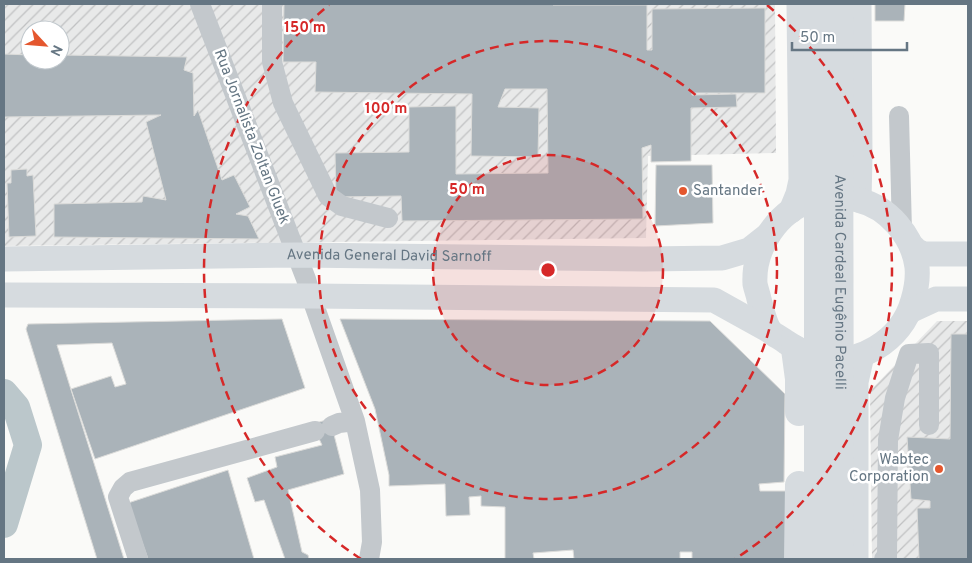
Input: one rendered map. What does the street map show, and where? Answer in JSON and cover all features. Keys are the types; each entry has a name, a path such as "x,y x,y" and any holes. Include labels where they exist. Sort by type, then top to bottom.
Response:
{"highway":[{"name":"Avenida Cardeal Eugênio Pacelli","path":"818,4 818,559"},
{"name":"Avenida Cardeal Eugênio Pacelli","path":"839,4 840,559"},
{"path":"796,349 799,379 798,559"}],"main road":[{"path":"791,211 801,180 799,4"},
{"name":"Avenida Cardeal Eugênio Pacelli","path":"859,4 859,200"},
{"path":"770,331 761,309 755,284 758,258 768,235 778,222 791,211 812,200 836,196 859,200 881,209 898,225 916,252 924,254 968,254"},
{"name":"Avenida General David Sarnoff","path":"4,259 297,255 722,258 748,250 768,235"},
{"path":"4,295 714,300 770,331 796,349 817,357 840,359 862,355 882,345 899,330 910,311 916,289 917,266 906,238"},
{"path":"4,312 82,295"},
{"path":"910,311 936,299 968,299"},
{"name":"Avenida Cardeal Eugênio Pacelli","path":"856,559 856,382 862,355"}],"street":[{"name":"Rua Jornalista Zoltan Gluek","path":"200,4 306,279 355,421 370,490 372,542 369,559"},
{"path":"272,4 272,62 283,102 328,196 342,206 388,218"},
{"path":"900,116 906,238"},
{"path":"884,559 887,559 888,440 894,398 909,354 929,353 929,424"},
{"path":"138,559 118,497 123,488 130,482 339,423 355,421"}],"shaded area":[{"path":"4,4 775,4 776,153 648,156 646,238 4,246"},
{"path":"937,321 968,321 968,559 872,559 870,391"}],"building":[{"path":"284,4 647,5 647,50 652,50 652,9 765,8 765,93 692,93 692,95 736,94 737,107 691,108 691,161 651,162 651,145 642,148 643,219 402,221 401,196 336,197 335,153 409,152 409,107 456,106 456,174 548,173 547,89 505,89 498,107 539,108 538,157 471,156 472,94 315,92 316,62 283,62"},
{"path":"875,4 905,4 904,21 875,21"},
{"path":"4,54 20,55 20,70 70,70 70,55 187,57 184,70 193,73 194,116 198,110 222,180 234,175 250,207 236,214 248,216 259,239 54,237 54,204 142,202 143,196 166,200 146,122 161,115 4,117"},
{"path":"656,165 712,165 713,223 655,226"},
{"path":"27,169 27,176 33,175 36,236 9,237 7,183 11,183 11,170"},
{"path":"282,319 305,388 95,459 71,389 111,376 115,387 126,384 112,343 57,345 124,559 97,559 26,329 28,324"},
{"path":"340,319 710,321 785,394 784,482 759,484 760,491 791,491 787,559 692,559 692,552 680,552 680,559 574,559 573,550 533,553 534,559 505,559 505,507 481,506 481,496 469,497 470,515 446,516 445,484 389,486 389,475 375,409"},
{"name":"Wabtec Corporation","path":"951,334 968,334 968,559 919,559 917,508 930,508 930,501 911,499 907,437 950,439"},
{"path":"330,419 344,474 288,490 302,552 308,555 309,559 285,559 264,500 255,502 247,478 277,467 275,457 322,445 312,424"},
{"path":"228,470 254,559 148,559 128,503"}],"waterway":[{"path":"4,393 16,407 28,445 4,524"}],"place":[{"name":"Santander","path":"683,191"},
{"name":"Wabtec Corporation","path":"939,469"}]}
